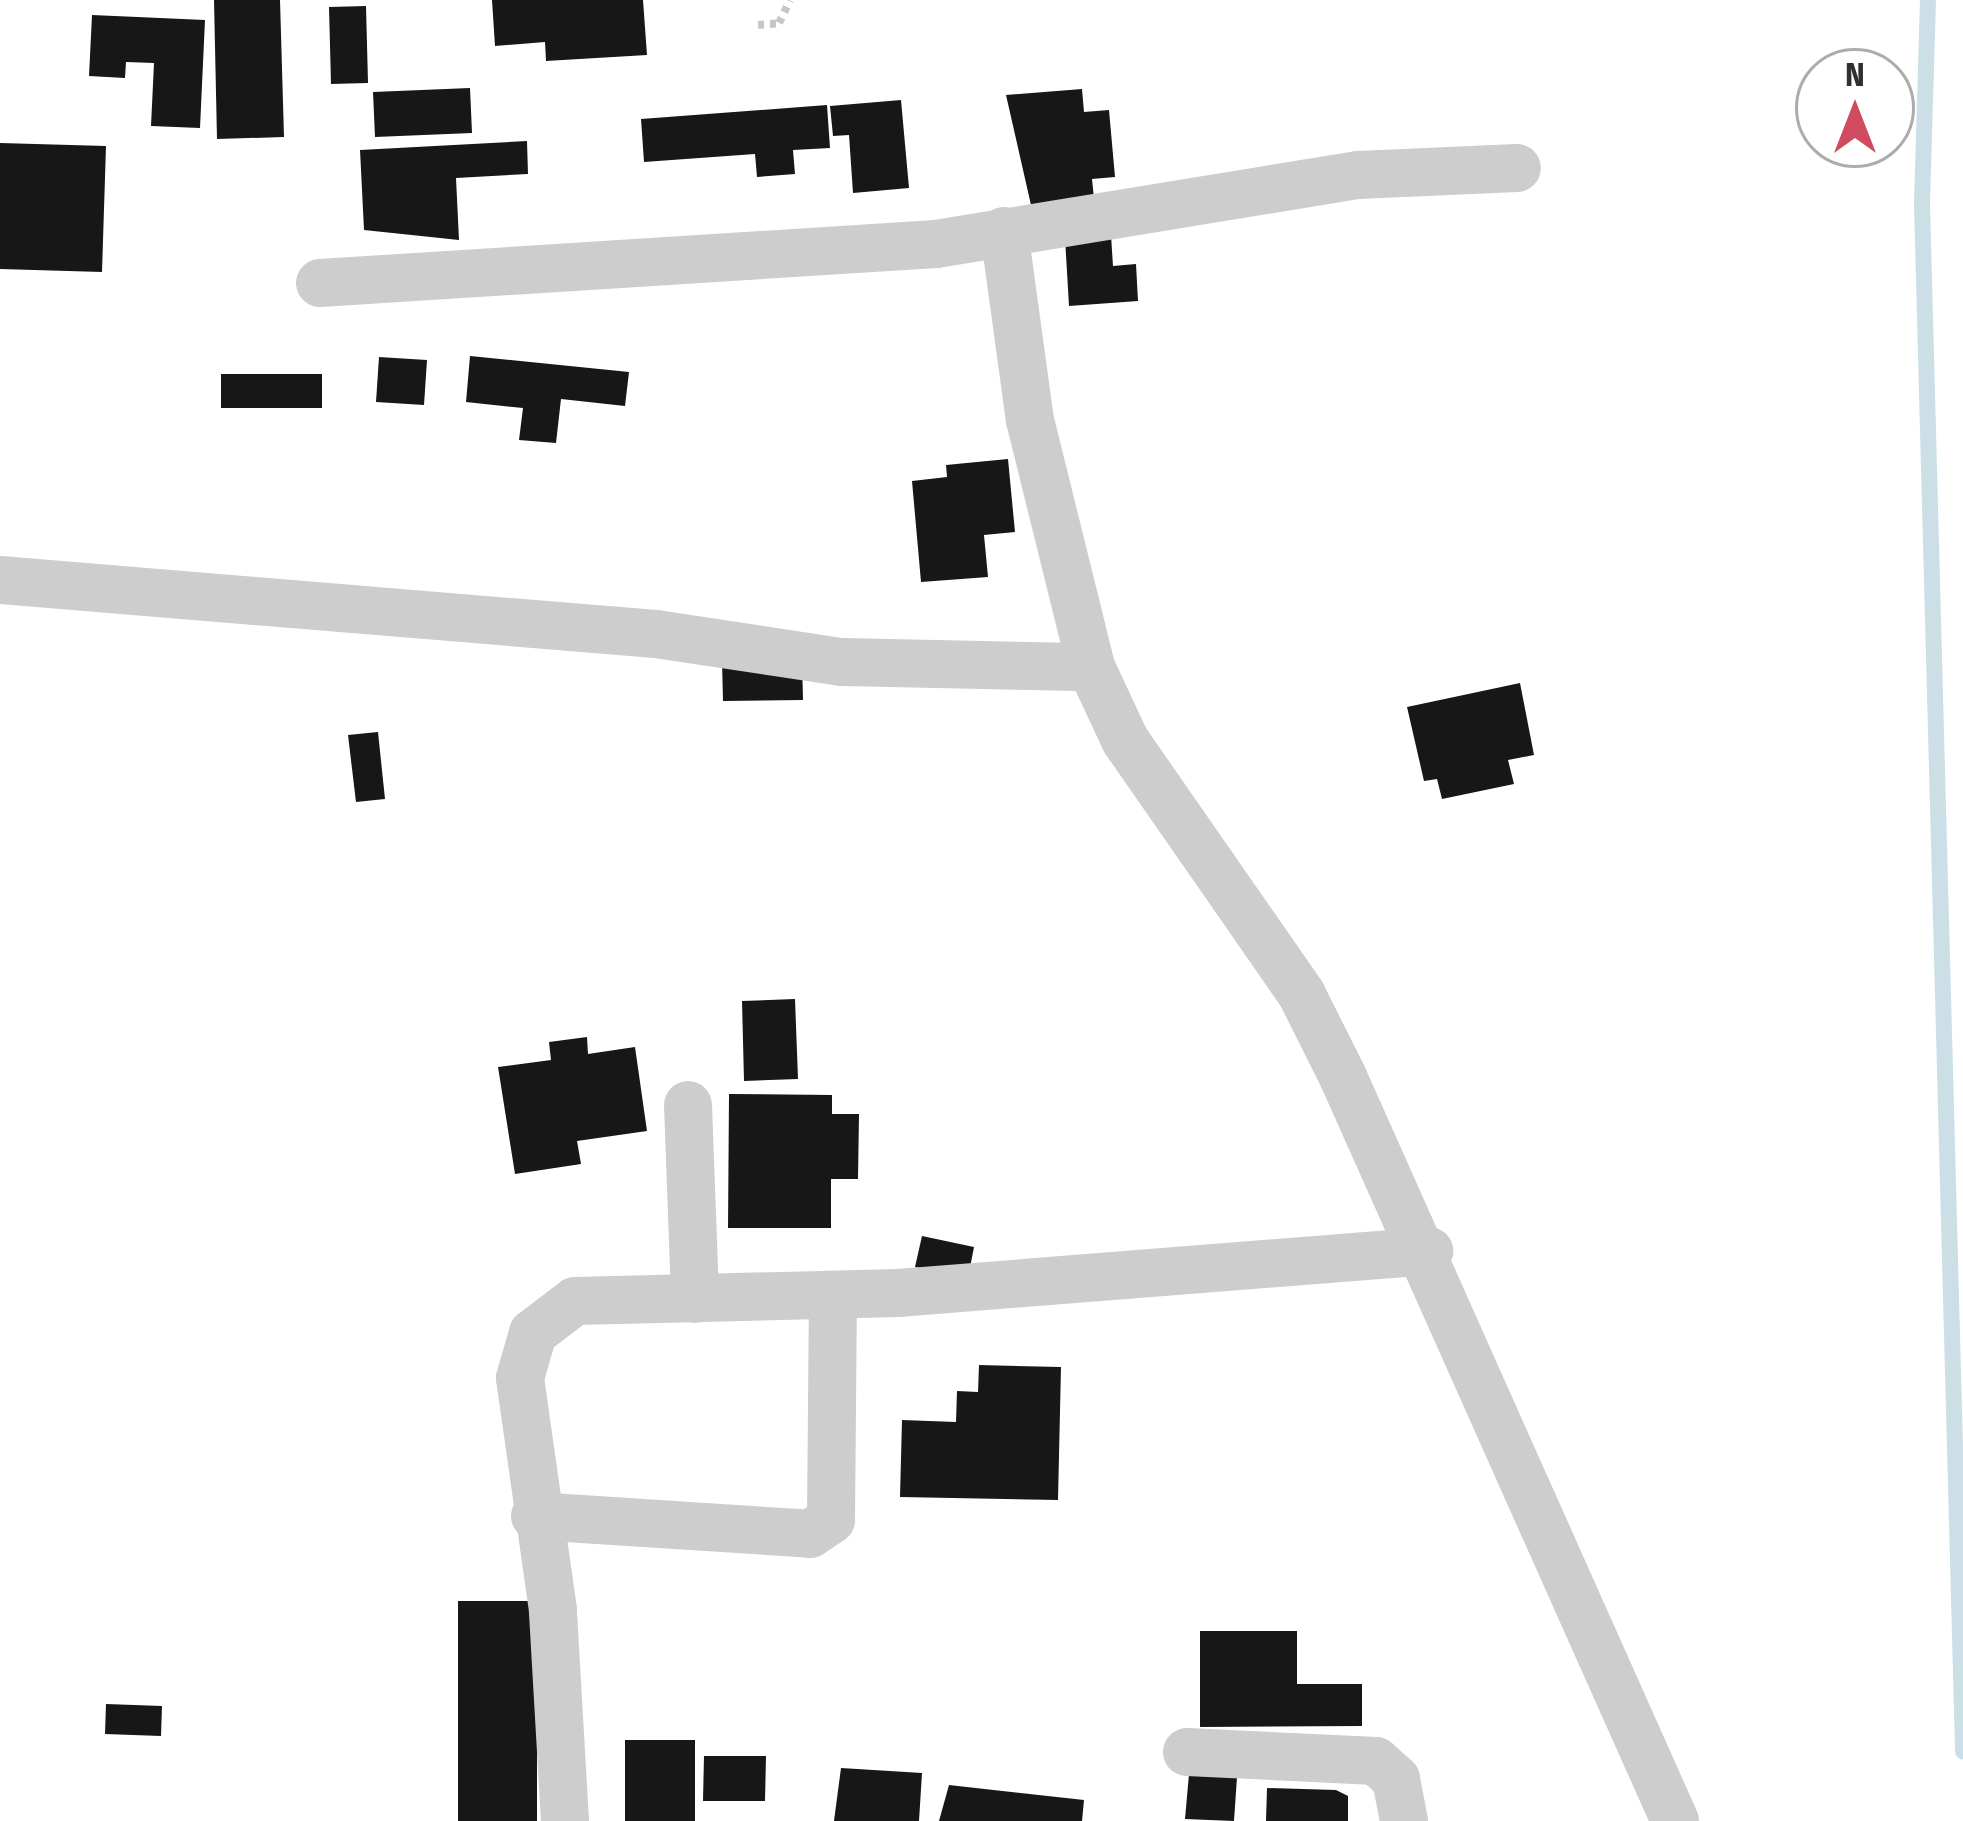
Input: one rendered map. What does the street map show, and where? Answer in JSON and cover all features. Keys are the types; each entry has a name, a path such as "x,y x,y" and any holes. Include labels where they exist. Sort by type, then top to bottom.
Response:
{"street":[{"path":"320,283 1004,231 1358,175 1517,168"},
{"path":"1004,231 1030,420 1091,668 1126,740 1302,995 1429,1250 1675,1821"},
{"path":"0,580 656,634 842,662 1091,668"},
{"path":"688,1105 694,1299"},
{"path":"565,1821 560,1681 520,1378 533,1333 574,1301 833,1294 1429,1250"},
{"path":"535,1516 810,1534 831,1520 833,1294"},
{"path":"1187,1752 1376,1761 1396,1778 1404,1821"}],"path":[{"path":"758,25 778,23 790,0"}],"building":[{"path":"214,0 280,0 284,137 217,139"},
{"path":"492,0 643,0 647,55 546,61 545,42 495,46"},
{"path":"366,6 368,83 331,84 329,7"},
{"path":"92,15 205,20 200,128 151,126 154,63 126,62 125,78 89,76"},
{"path":"470,88 472,133 375,137 373,92"},
{"path":"1082,89 1084,112 1109,110 1115,177 1092,179 1094,198 1031,205 1006,95"},
{"path":"901,100 909,188 853,193 849,135 833,136 830,106"},
{"path":"827,105 830,148 793,150 795,174 757,177 755,154 644,162 641,119"},
{"path":"527,141 528,174 456,178 459,240 364,230 360,150"},
{"path":"0,143 106,146 102,272 0,269"},
{"path":"1111,235 1113,266 1136,264 1138,301 1069,306 1065,238"},
{"path":"470,356 629,372 625,406 561,399 556,443 519,440 523,408 466,402"},
{"path":"379,357 427,360 424,405 376,402"},
{"path":"221,374 322,374 322,408 221,408"},
{"path":"1008,459 1015,532 984,535 988,577 921,582 912,481 947,477 946,465"},
{"path":"802,659 803,700 723,701 722,661"},
{"path":"1520,683 1534,755 1508,760 1514,784 1442,799 1437,779 1424,781 1407,707"},
{"path":"378,732 385,799 356,802 348,735"},
{"path":"795,999 798,1079 744,1081 742,1001"},
{"path":"587,1037 588,1054 635,1047 647,1131 577,1141 581,1164 515,1174 498,1067 551,1060 549,1042"},
{"path":"729,1094 832,1095 832,1114 859,1114 858,1179 831,1179 831,1228 728,1228"},
{"path":"922,1236 974,1247 968,1278 915,1267"},
{"path":"979,1365 1061,1367 1058,1500 900,1497 902,1420 956,1422 957,1391 978,1392"},
{"path":"458,1601 537,1601 537,1821 458,1821"},
{"path":"1200,1631 1297,1631 1297,1684 1362,1684 1362,1726 1200,1727"},
{"path":"106,1704 162,1706 161,1736 105,1734"},
{"path":"625,1740 695,1740 695,1821 625,1821"},
{"path":"704,1756 766,1756 765,1801 703,1801"},
{"path":"841,1768 922,1773 919,1821 834,1821"},
{"path":"1189,1774 1237,1777 1234,1821 1185,1819"},
{"path":"949,1785 1084,1800 1082,1821 939,1821"},
{"path":"1267,1788 1336,1790 1348,1796 1348,1821 1266,1821"}],"waterway":[{"path":"1928,0 1922,204 1963,1751"}]}
